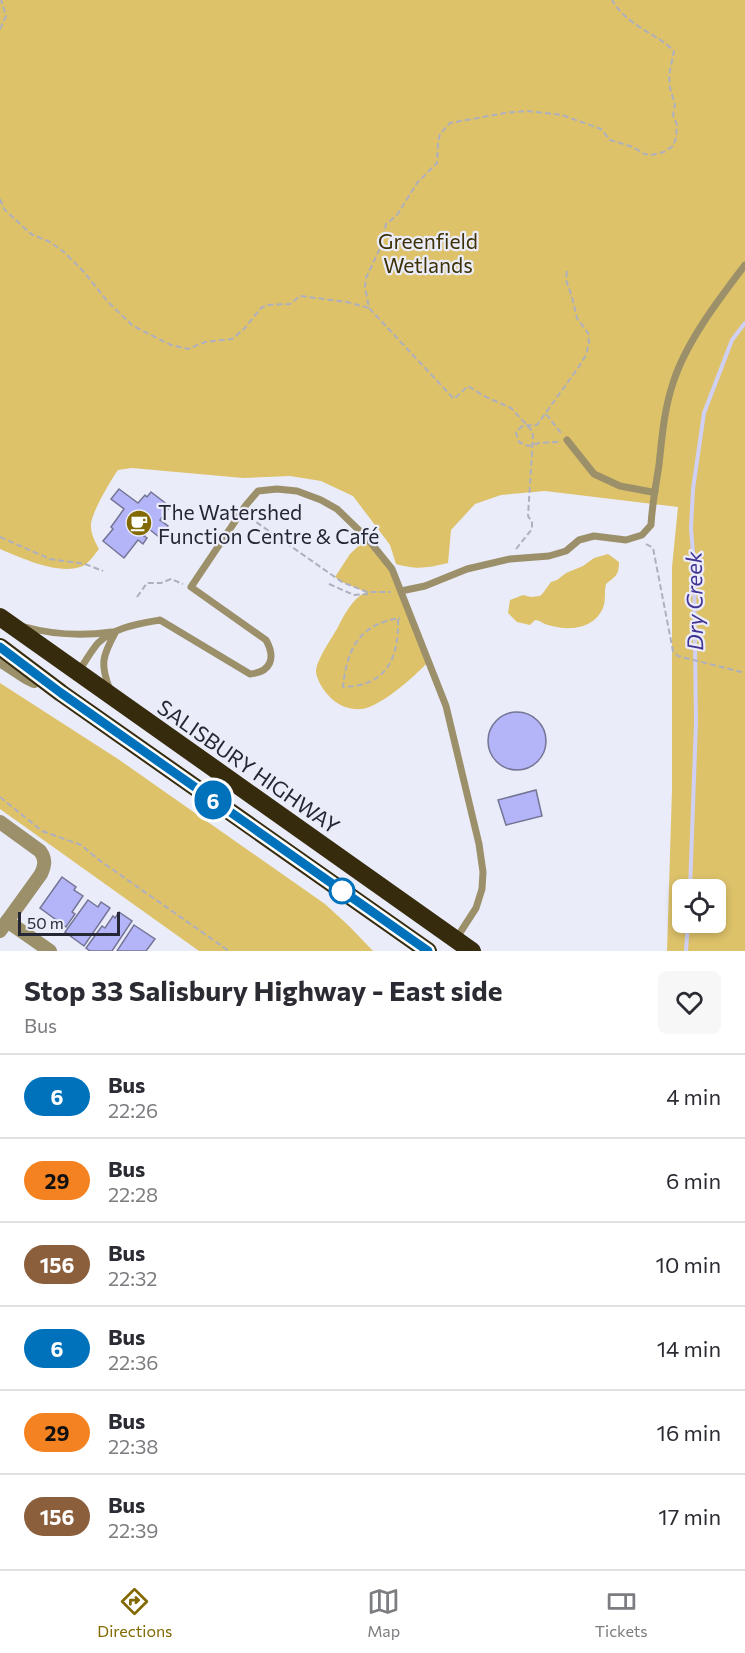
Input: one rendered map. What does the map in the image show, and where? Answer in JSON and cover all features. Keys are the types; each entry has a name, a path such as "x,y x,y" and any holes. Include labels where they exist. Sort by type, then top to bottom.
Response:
{"highway":[{"name":"SALISBURY HIGHWAY","path":"3,619 451,942 472,951"},
{"path":"0,647 61,693 428,951"},
{"path":"61,693 78,673"},
{"path":"399,930 406,951"},
{"path":"434,951 451,942"}],"street":[{"path":"0,660 26,677 61,693"},
{"path":"0,822 40,851 45,859 41,874 4,926 50,951"}],"lane":[{"path":"401,591 424,586 467,569 510,559 549,556 566,551 579,540 594,536 626,540 642,535 651,525 664,415 673,381 697,334 718,300 745,264"},
{"path":"567,440 594,474 620,486 652,492 655,490"},
{"path":"78,673 98,643 116,631 130,625 160,620 250,674 260,673 272,659 271,649 266,640 191,587 258,491 277,489 297,491 338,509 367,538 392,569 446,706 479,844 483,872 482,889 476,908 451,942"},
{"path":"3,619 58,634 81,635 116,631"},
{"path":"114,698 103,661 105,651 116,631"}],"path":[{"path":"0,29 6,16 1,0"},
{"path":"510,559 532,529 528,506 533,437 527,425 511,408 468,386 454,399 369,308 365,287 366,278 381,246 386,224 397,215 417,183 436,163 440,134 450,123 526,111 562,115 601,129 610,140 633,147 644,154 664,152 673,146 677,125 673,116 675,105 669,75 674,51 632,22 612,0"},
{"path":"0,199 4,209 31,234 50,242 64,252 108,302 133,326 171,345 188,349 205,342 232,339 244,329 261,308 267,305 290,304 300,297 347,302 369,308"},
{"path":"567,271 566,280 577,318 588,333 589,343 586,355 537,426 520,426 516,433 519,442 532,447 539,443 567,440"},
{"path":"546,414 567,440"},
{"path":"242,512 342,582 356,589 377,593"},
{"path":"0,537 50,559 85,564 103,571"},
{"path":"626,540 644,542 653,548 673,651 678,656 745,673"},
{"path":"137,597 147,584 171,579 191,587"},
{"path":"329,584 354,595 401,591"},
{"path":"398,619 396,648 390,665 363,684 343,687 349,655 359,638 376,625 398,619 412,619"},
{"path":"0,797 42,831 81,845 229,951"}],"green space":[{"name":"Greenfield Wetlands","path":"0,0 745,0 745,951 667,951 672,789 672,567 678,507 545,491 501,495 475,504 451,530 448,563 416,568 396,564 390,545 353,496 321,481 290,476 243,478 132,468 118,470 97,506 91,526 92,535 99,549 90,561 73,569 63,569 30,561 0,549"},
{"path":"367,538 392,569 429,661 407,682 379,702 370,707 357,709 344,707 332,699 321,686 316,672 321,655 346,612 357,598 366,592 335,577 350,554"},
{"path":"608,554 619,562 618,573 606,584 603,608 593,621 572,628 556,627 535,620 530,625 517,622 508,613 510,600 523,595 540,596 551,582 594,558"},
{"path":"0,683 118,759 325,904 373,951 199,951 0,809"}],"building":[{"name":"The Watershed Function Centre & Café","path":"119,489 138,503 151,492 168,505 166,507 168,509 160,520 168,526 159,537 149,529 144,536 147,538 143,544 138,540 124,558 103,541 124,509 111,499"},
{"path":"511,712 523,712 538,720 546,735 546,747 538,762 523,770 511,770 496,762 488,747 488,735 496,720"},
{"path":"536,790 542,816 506,825 498,800"},
{"path":"62,877 76,887 74,890 83,896 72,912 75,914 66,927 40,908"},
{"path":"88,900 98,907 101,902 110,908 84,946 65,932"},
{"path":"119,912 132,921 112,951 90,951 86,948 102,926 105,928 113,916 115,918"},
{"path":"134,925 155,939 146,951 117,951"}],"waterway":[{"name":"Dry Creek","path":"690,879 696,722 694,567 691,528 693,489 704,413 732,340 745,323"},
{"name":"Dry Creek","path":"686,951 687,933"}],"bus line":[{"name":"6","path":"0,647 61,693 428,951"}],"place":[{"name":"The Watershed Function Centre & Café","path":"139,523"}]}
